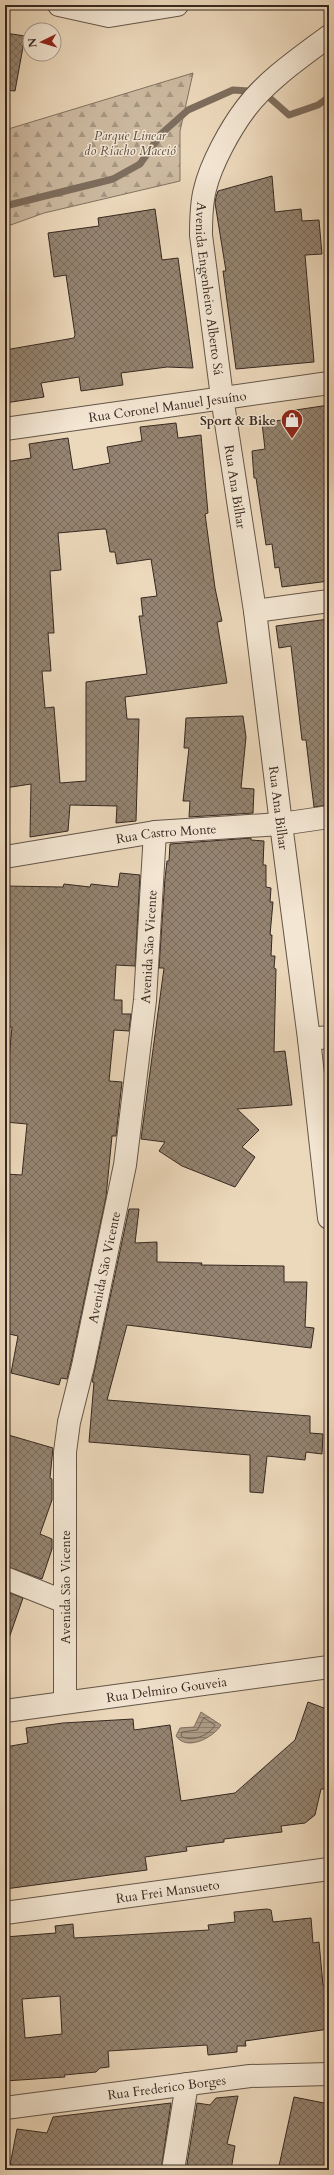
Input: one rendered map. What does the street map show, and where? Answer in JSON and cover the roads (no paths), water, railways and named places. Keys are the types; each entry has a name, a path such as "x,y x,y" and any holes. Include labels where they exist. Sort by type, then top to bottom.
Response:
{"street":[{"path":"59,5 109,16 177,5"},
{"path":"90,5 109,16"},
{"name":"Avenida Engenheiro Alberto Sá","path":"222,397 201,235 201,209 205,189 219,153 246,108 283,71 329,36"},
{"name":"Rua Coronel Manuel Jesuíno","path":"5,429 329,383"},
{"name":"Rua Ana Bilhar","path":"222,397 255,611 281,824 319,1038 329,1218"},
{"path":"255,611 329,601"},
{"name":"Rua Castro Monte","path":"5,856 155,832 281,824 329,817"},
{"name":"Avenida São Vicente","path":"65,1702 65,1452 69,1422 83,1366 125,1165 145,1000 155,832"},
{"path":"5,1578 64,1602"},
{"name":"Rua Delmiro Gouveia","path":"5,1711 329,1667"},
{"name":"Rua Frei Mansueto","path":"5,1913 329,1869"},
{"name":"Rua Frederico Borges","path":"5,2108 250,2076 329,2074"},
{"path":"173,2170 186,2084"}],"water":[{"path":"201,1712 221,1725 218,1730 200,1741 187,1743 181,1741 176,1736 180,1728 194,1727"}],"waterway":[{"path":"5,206 113,179 140,164 161,134 188,110 233,90 263,92 289,115 318,105 329,97"}],"place":[{"name":"Sport & Bike","path":"292,440"}],"park label":[{"name":"Parque Linear do Riacho Maceió","path":"130,142"}]}
